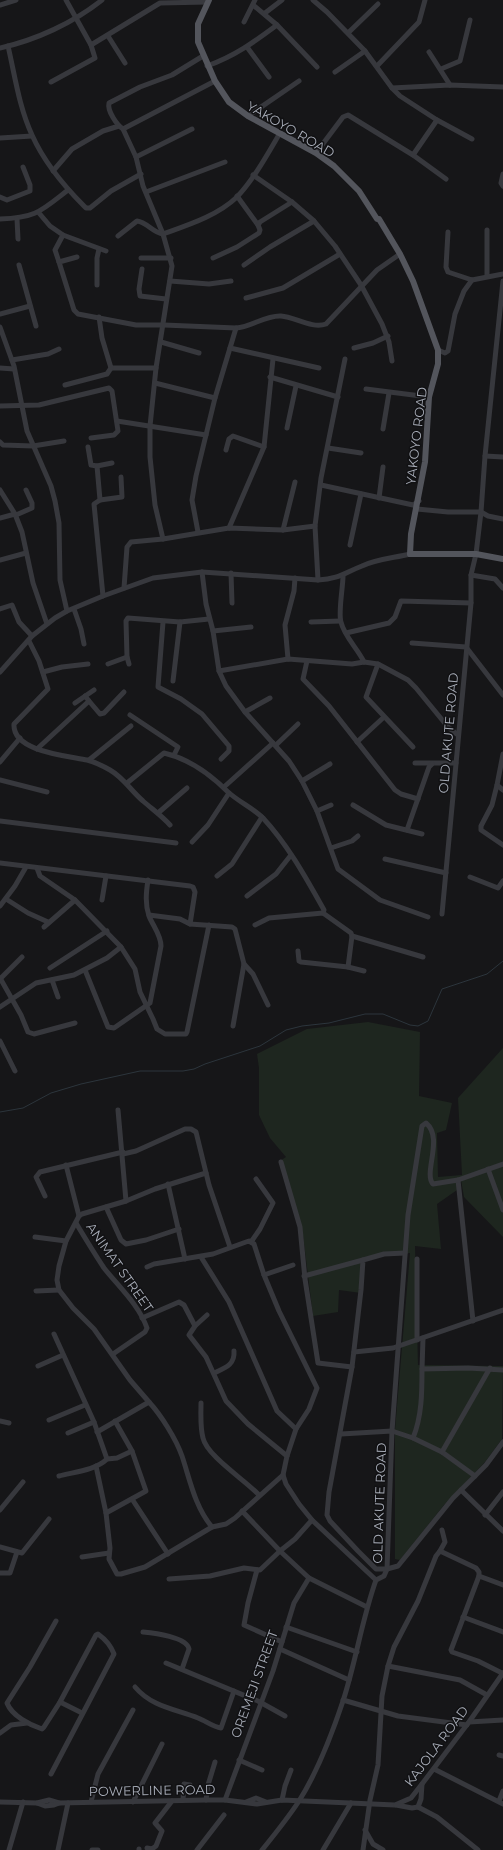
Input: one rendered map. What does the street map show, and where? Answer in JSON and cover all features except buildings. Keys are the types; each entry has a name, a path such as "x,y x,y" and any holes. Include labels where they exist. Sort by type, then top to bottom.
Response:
{"main road":[{"name":"YAKOYO ROAD","path":"208,1 198,24 198,42 215,82 229,102 248,116 316,153 346,176 359,191 377,219 379,218 400,254 413,281 433,331 438,350 438,364 429,397 425,462 419,501 411,534 410,554"},
{"path":"410,554 476,554 503,559"}],"street":[{"path":"0,5 16,0"},
{"path":"51,82 93,60 95,56 91,45 66,0"},
{"path":"0,48 31,40 79,17 102,0"},
{"path":"265,13 282,0"},
{"path":"377,66 419,22 425,0"},
{"path":"91,45 160,3 208,1"},
{"path":"316,1 365,51 392,88 400,96 472,140"},
{"path":"244,22 254,3 317,67"},
{"path":"348,33 378,4"},
{"path":"441,69 460,61 470,20"},
{"path":"207,66 227,59 247,47 277,25"},
{"path":"108,36 125,63"},
{"path":"8,46 21,104 32,136 53,171 68,190 84,206 88,208 111,191 141,174"},
{"path":"247,47 269,77"},
{"path":"335,72 365,51"},
{"path":"429,52 450,85"},
{"path":"163,539 155,505 150,457 150,426 156,368 172,266 171,258 146,192 136,157 121,128 108,108 109,103 140,87 172,75 204,56"},
{"path":"248,116 299,81"},
{"path":"53,171 72,149 104,131 121,128 215,82"},
{"path":"392,88 450,85 503,87"},
{"path":"316,153 343,117 348,115 413,155 446,179"},
{"path":"413,155 437,120"},
{"path":"136,157 192,129"},
{"path":"118,236 139,221 158,234 163,234 202,220 237,196 264,160 280,133"},
{"path":"0,138 32,136"},
{"path":"146,192 224,162"},
{"path":"0,197 7,200 30,191 30,185 23,167"},
{"path":"503,174 501,183 503,186"},
{"path":"253,175 292,202 314,221 340,254 361,286 388,336 392,361"},
{"path":"0,219 16,219 40,212 68,190"},
{"path":"213,258 237,247 259,233 260,230 258,225 237,196"},
{"path":"258,225 260,222 292,202"},
{"path":"40,212 50,226 63,235 106,251"},
{"path":"16,219 18,239"},
{"path":"244,265 270,247 314,221"},
{"path":"487,230 488,276"},
{"path":"448,232 446,270 450,273 472,280 503,274"},
{"path":"63,235 55,250 75,313 136,325 164,324 243,328 278,316 322,325 326,324 377,270 400,254"},
{"path":"97,285 97,258 99,249"},
{"path":"246,298 283,288 340,254"},
{"path":"59,262 77,257"},
{"path":"141,258 171,258"},
{"path":"19,265 36,326"},
{"path":"142,269 139,289 140,296 166,298"},
{"path":"438,350 445,353 448,351 456,314 464,291 472,280"},
{"path":"170,281 209,284 231,281"},
{"name":"OLD AKUTE ROAD","path":"442,914 471,602 471,574 476,554 481,512 485,456 500,329 503,281"},
{"path":"0,314 30,306"},
{"path":"99,317 102,338 111,368"},
{"path":"0,327 12,360 27,431 51,486 59,517 60,580 67,611"},
{"path":"198,532 192,500 215,398 236,328"},
{"path":"354,348 373,343 388,336"},
{"path":"161,342 199,353"},
{"path":"230,348 273,359 319,368"},
{"path":"12,360 48,354 59,349"},
{"path":"229,528 264,447 273,359"},
{"path":"318,580 315,526 321,485 345,359"},
{"path":"0,368 14,369"},
{"path":"111,368 156,368"},
{"path":"65,385 107,374 111,368"},
{"path":"270,378 338,397"},
{"path":"155,383 215,398"},
{"path":"287,428 296,386"},
{"path":"0,406 39,405 109,388 112,391 118,431 114,435 91,438"},
{"path":"366,389 429,397"},
{"path":"383,429 390,393"},
{"path":"117,421 206,435"},
{"path":"226,450 229,439 233,436 264,447"},
{"path":"0,442 3,445 33,446 64,441"},
{"path":"88,447 91,465 97,466 112,463"},
{"path":"328,448 361,453"},
{"path":"485,456 503,457"},
{"path":"97,466 100,500"},
{"path":"379,498 383,467"},
{"path":"103,596 94,504 100,500 122,497 121,478"},
{"path":"283,530 295,482"},
{"path":"321,485 413,504 419,501"},
{"path":"0,490 15,514 24,537 26,553 34,583 48,624"},
{"path":"0,518 32,508 32,503 26,490"},
{"path":"350,545 361,494"},
{"path":"417,509 448,512 481,512 488,516 503,519"},
{"path":"124,588 125,560 129,543 134,541 163,539 229,528 283,530 315,526"},
{"path":"0,560 26,553"},
{"path":"0,672 30,638 67,611 124,588 161,576 202,572 318,580 343,576 362,566 410,554"},
{"path":"202,572 219,672 226,686 245,712 274,744 302,781 317,811 341,872 380,900 428,917"},
{"path":"231,573 232,603"},
{"path":"471,574 495,580 503,588"},
{"path":"343,576 340,621 364,662"},
{"path":"288,660 285,625 294,591 295,578"},
{"path":"346,633 389,623 395,617 401,601 471,602"},
{"path":"0,609 12,605 19,622 30,638 48,686 47,691 29,707 14,724 20,738 37,749 60,756 89,760 111,771 127,783 142,800 158,812 170,825"},
{"path":"74,609 81,629 84,644"},
{"path":"129,664 127,657 126,619 130,618 163,622 180,622 209,619"},
{"path":"311,622 340,621"},
{"path":"163,622 158,687 181,699 202,714 230,748 221,759"},
{"path":"172,681 180,622"},
{"path":"213,631 251,627"},
{"path":"412,643 466,647 503,695"},
{"path":"108,664 127,657"},
{"path":"219,672 288,660 352,664 364,662 378,664 408,680 448,727 458,735"},
{"path":"307,661 303,679 329,706 395,790 401,794 418,799"},
{"path":"43,672 62,667 88,664"},
{"path":"378,664 366,696 413,747"},
{"path":"75,703 94,690"},
{"path":"85,696 100,714 104,713 124,692"},
{"path":"245,712 270,698"},
{"path":"37,749 89,702"},
{"path":"130,714 178,747 174,755"},
{"path":"357,742 384,717"},
{"path":"224,787 298,724"},
{"path":"89,760 131,726"},
{"path":"0,762 20,738"},
{"path":"127,783 164,753 174,755 197,766 224,787 229,793 262,817 291,855 324,910 323,913"},
{"path":"503,754 492,805 481,826 481,830 503,845"},
{"path":"415,763 456,763"},
{"path":"302,781 330,764"},
{"path":"407,830 429,767 432,764"},
{"path":"0,780 47,792"},
{"path":"496,785 503,790"},
{"path":"158,812 186,788"},
{"path":"192,842 208,825 229,793"},
{"path":"317,811 331,805"},
{"path":"353,805 386,825 422,834"},
{"path":"217,876 232,864 262,817"},
{"path":"0,821 176,843"},
{"path":"331,848 352,841 358,836"},
{"path":"247,896 276,874 291,855"},
{"path":"385,859 446,873"},
{"path":"0,863 148,880 193,888 195,892 190,924"},
{"path":"26,867 2,902 48,922"},
{"path":"36,868 40,876 75,900 121,947 135,969 140,992 158,1032 165,1034 186,1034 187,1032 209,925"},
{"path":"102,900 106,876"},
{"path":"470,878 498,888 503,881"},
{"path":"85,970 108,1028 114,1028 150,1003 161,946 160,937 149,915 146,902 148,880"},
{"path":"44,927 75,900"},
{"path":"255,925 269,918 323,913 351,933 352,936 423,957"},
{"path":"149,915 180,919 190,924 232,927 235,929 244,964 253,974 268,1005"},
{"path":"50,968 107,931"},
{"path":"348,967 352,936"},
{"path":"0,1007 36,983 63,979 85,970 107,958 121,947"},
{"path":"298,951 300,961 348,967 364,971"},
{"path":"22,957 0,978 12,998 26,1030 31,1034 75,1023"},
{"path":"233,1026 237,993 244,964"},
{"path":"52,980 58,997"},
{"path":"0,1041 15,1070"},
{"path":"118,1110 123,1153 126,1201"},
{"name":"OLD AKUTE ROAD","path":"262,1850 299,1801 316,1768 343,1700 357,1652 367,1607 376,1580 384,1576 387,1569 392,1431 405,1253 410,1196 422,1126 426,1123 432,1127 433,1133 433,1159 430,1176 431,1182 436,1184 458,1180"},
{"path":"45,1196 36,1177 38,1173 66,1165 136,1151 185,1129 191,1129 196,1132 206,1173 230,1247"},
{"path":"281,1162 300,1227 304,1276 318,1363 352,1367"},
{"path":"473,1321 458,1180 503,1164"},
{"path":"66,1165 78,1216 76,1223 66,1241 57,1274 59,1290 73,1308 94,1329 130,1380 150,1402 160,1416 181,1454 194,1496 212,1527"},
{"path":"488,1169 503,1210"},
{"path":"78,1216 86,1212 126,1201 168,1184 206,1173"},
{"path":"251,1242 260,1229 273,1203 256,1179"},
{"path":"168,1184 185,1258"},
{"path":"106,1207 121,1240 126,1244 146,1240 179,1229"},
{"name":"ANIMAT STREET","path":"76,1223 95,1255 124,1291 142,1318 147,1331 113,1354"},
{"path":"35,1237 66,1241"},
{"path":"147,1267 154,1264 185,1258 201,1257 246,1242 251,1242"},
{"path":"251,1242 254,1244 264,1276 297,1349 316,1385 316,1393 296,1429 287,1456 283,1475 292,1495 312,1520 376,1580"},
{"path":"304,1276 384,1254 405,1253"},
{"path":"201,1257 229,1302 277,1410 296,1429"},
{"path":"413,1438 420,1409 422,1369 417,1259"},
{"path":"363,1260 352,1367 327,1515 330,1522 376,1569 387,1569 398,1566 404,1562 421,1536 461,1490 486,1465 503,1442"},
{"path":"264,1276 293,1265"},
{"path":"36,1291 59,1290"},
{"path":"142,1318 179,1302 184,1305 195,1326"},
{"path":"354,1352 388,1349 399,1346 503,1310"},
{"path":"207,1315 190,1332 190,1337 206,1357 226,1401 267,1442 287,1456"},
{"path":"54,1334 94,1422 107,1459"},
{"path":"214,1374 231,1364 235,1358 234,1351"},
{"path":"38,1366 63,1355"},
{"path":"422,1369 490,1368 503,1370"},
{"path":"442,1452 490,1368"},
{"path":"98,1432 150,1402"},
{"path":"201,1403 202,1434 209,1450 259,1495"},
{"path":"49,1420 85,1405"},
{"path":"0,1421 9,1423"},
{"path":"106,1513 145,1493 146,1490 132,1451 115,1421"},
{"path":"68,1433 94,1422"},
{"path":"341,1434 392,1431 413,1438 442,1452 476,1476"},
{"path":"59,1476 96,1466 107,1459 118,1458 132,1451"},
{"path":"96,1466 106,1513 110,1548 109,1559 115,1571 121,1574 144,1567 212,1527 226,1524 283,1475"},
{"path":"0,1510 23,1482"},
{"path":"461,1490 484,1515 503,1531"},
{"path":"484,1515 503,1492"},
{"path":"132,1499 168,1554"},
{"path":"242,1511 308,1578 367,1607"},
{"path":"0,1546 22,1553 49,1519"},
{"path":"169,1579 210,1576 244,1568 262,1570 280,1551 295,1539 312,1520"},
{"path":"363,1850 369,1805 378,1765 381,1712 388,1666 394,1647 412,1614 428,1574 445,1542 442,1530"},
{"path":"440,1551 476,1568 479,1572 479,1576 452,1647 452,1652 478,1661 503,1673"},
{"path":"0,1573 10,1573 17,1552"},
{"path":"82,1557 109,1553"},
{"path":"257,1570 244,1625 282,1642"},
{"path":"479,1576 503,1586"},
{"name":"OREMEJI STREET","path":"224,1800 261,1703 294,1603 308,1578"},
{"path":"463,1617 503,1632"},
{"path":"51,1774 114,1654 112,1648 98,1634 90,1644 60,1702 42,1729 27,1722 16,1715 7,1703 30,1667 56,1621"},
{"path":"286,1627 357,1652"},
{"path":"143,1632 176,1638 188,1645 190,1649 182,1669"},
{"path":"280,1649 349,1680"},
{"path":"166,1662 261,1703 286,1716"},
{"path":"388,1666 460,1680 487,1695"},
{"name":"KAJOLA ROAD","path":"299,1801 395,1805 410,1798 468,1724 503,1673"},
{"path":"135,1687 145,1697 154,1702 221,1728 234,1691"},
{"path":"343,1700 381,1712 419,1719 468,1724 503,1720"},
{"path":"60,1702 82,1713"},
{"path":"91,1802 98,1774 133,1710"},
{"path":"11,1725 16,1715"},
{"path":"0,1733 11,1725 27,1722"},
{"path":"133,1802 162,1744"},
{"path":"239,1760 262,1770"},
{"path":"206,1800 208,1785 215,1762"},
{"path":"434,1769 501,1803 503,1791"},
{"path":"282,1800 291,1770"},
{"path":"183,1800 184,1784 190,1785"},
{"path":"418,1807 421,1799 422,1784"},
{"name":"POWERLINE ROAD","path":"0,1802 37,1803 49,1800 59,1803 68,1803 224,1800 246,1802 256,1798 266,1802 282,1800 299,1801"},
{"path":"147,1848 152,1849 158,1840 162,1831 155,1823 172,1801"},
{"path":"9,1850 23,1802"},
{"path":"58,1850 68,1803"},
{"path":"323,1850 351,1803"},
{"path":"395,1805 412,1808 418,1807 437,1817 478,1850"},
{"path":"197,1850 224,1815"},
{"path":"365,1830 373,1844 383,1850"},
{"path":"92,1850 98,1850"}],"shaded area":[{"path":"368,1022 420,1032 419,1096 452,1103 446,1130 437,1133 438,1177 462,1175 458,1098 503,1048 503,1237 464,1197 461,1180 457,1190 437,1204 441,1249 415,1246 418,1365 503,1366 502,1439 485,1462 444,1505 400,1560 395,1559 395,1430 410,1253 365,1257 361,1293 339,1290 338,1312 313,1316 303,1235 280,1161 286,1157 270,1138 259,1115 259,1068 257,1054 307,1029"}],"waterway":[{"path":"0,1112 23,1108 51,1093 81,1084 140,1071 183,1071 194,1069 260,1046 286,1030 302,1026 329,1023 365,1014 383,1014 410,1025 418,1026 428,1021 442,989 487,974 503,961"}]}
